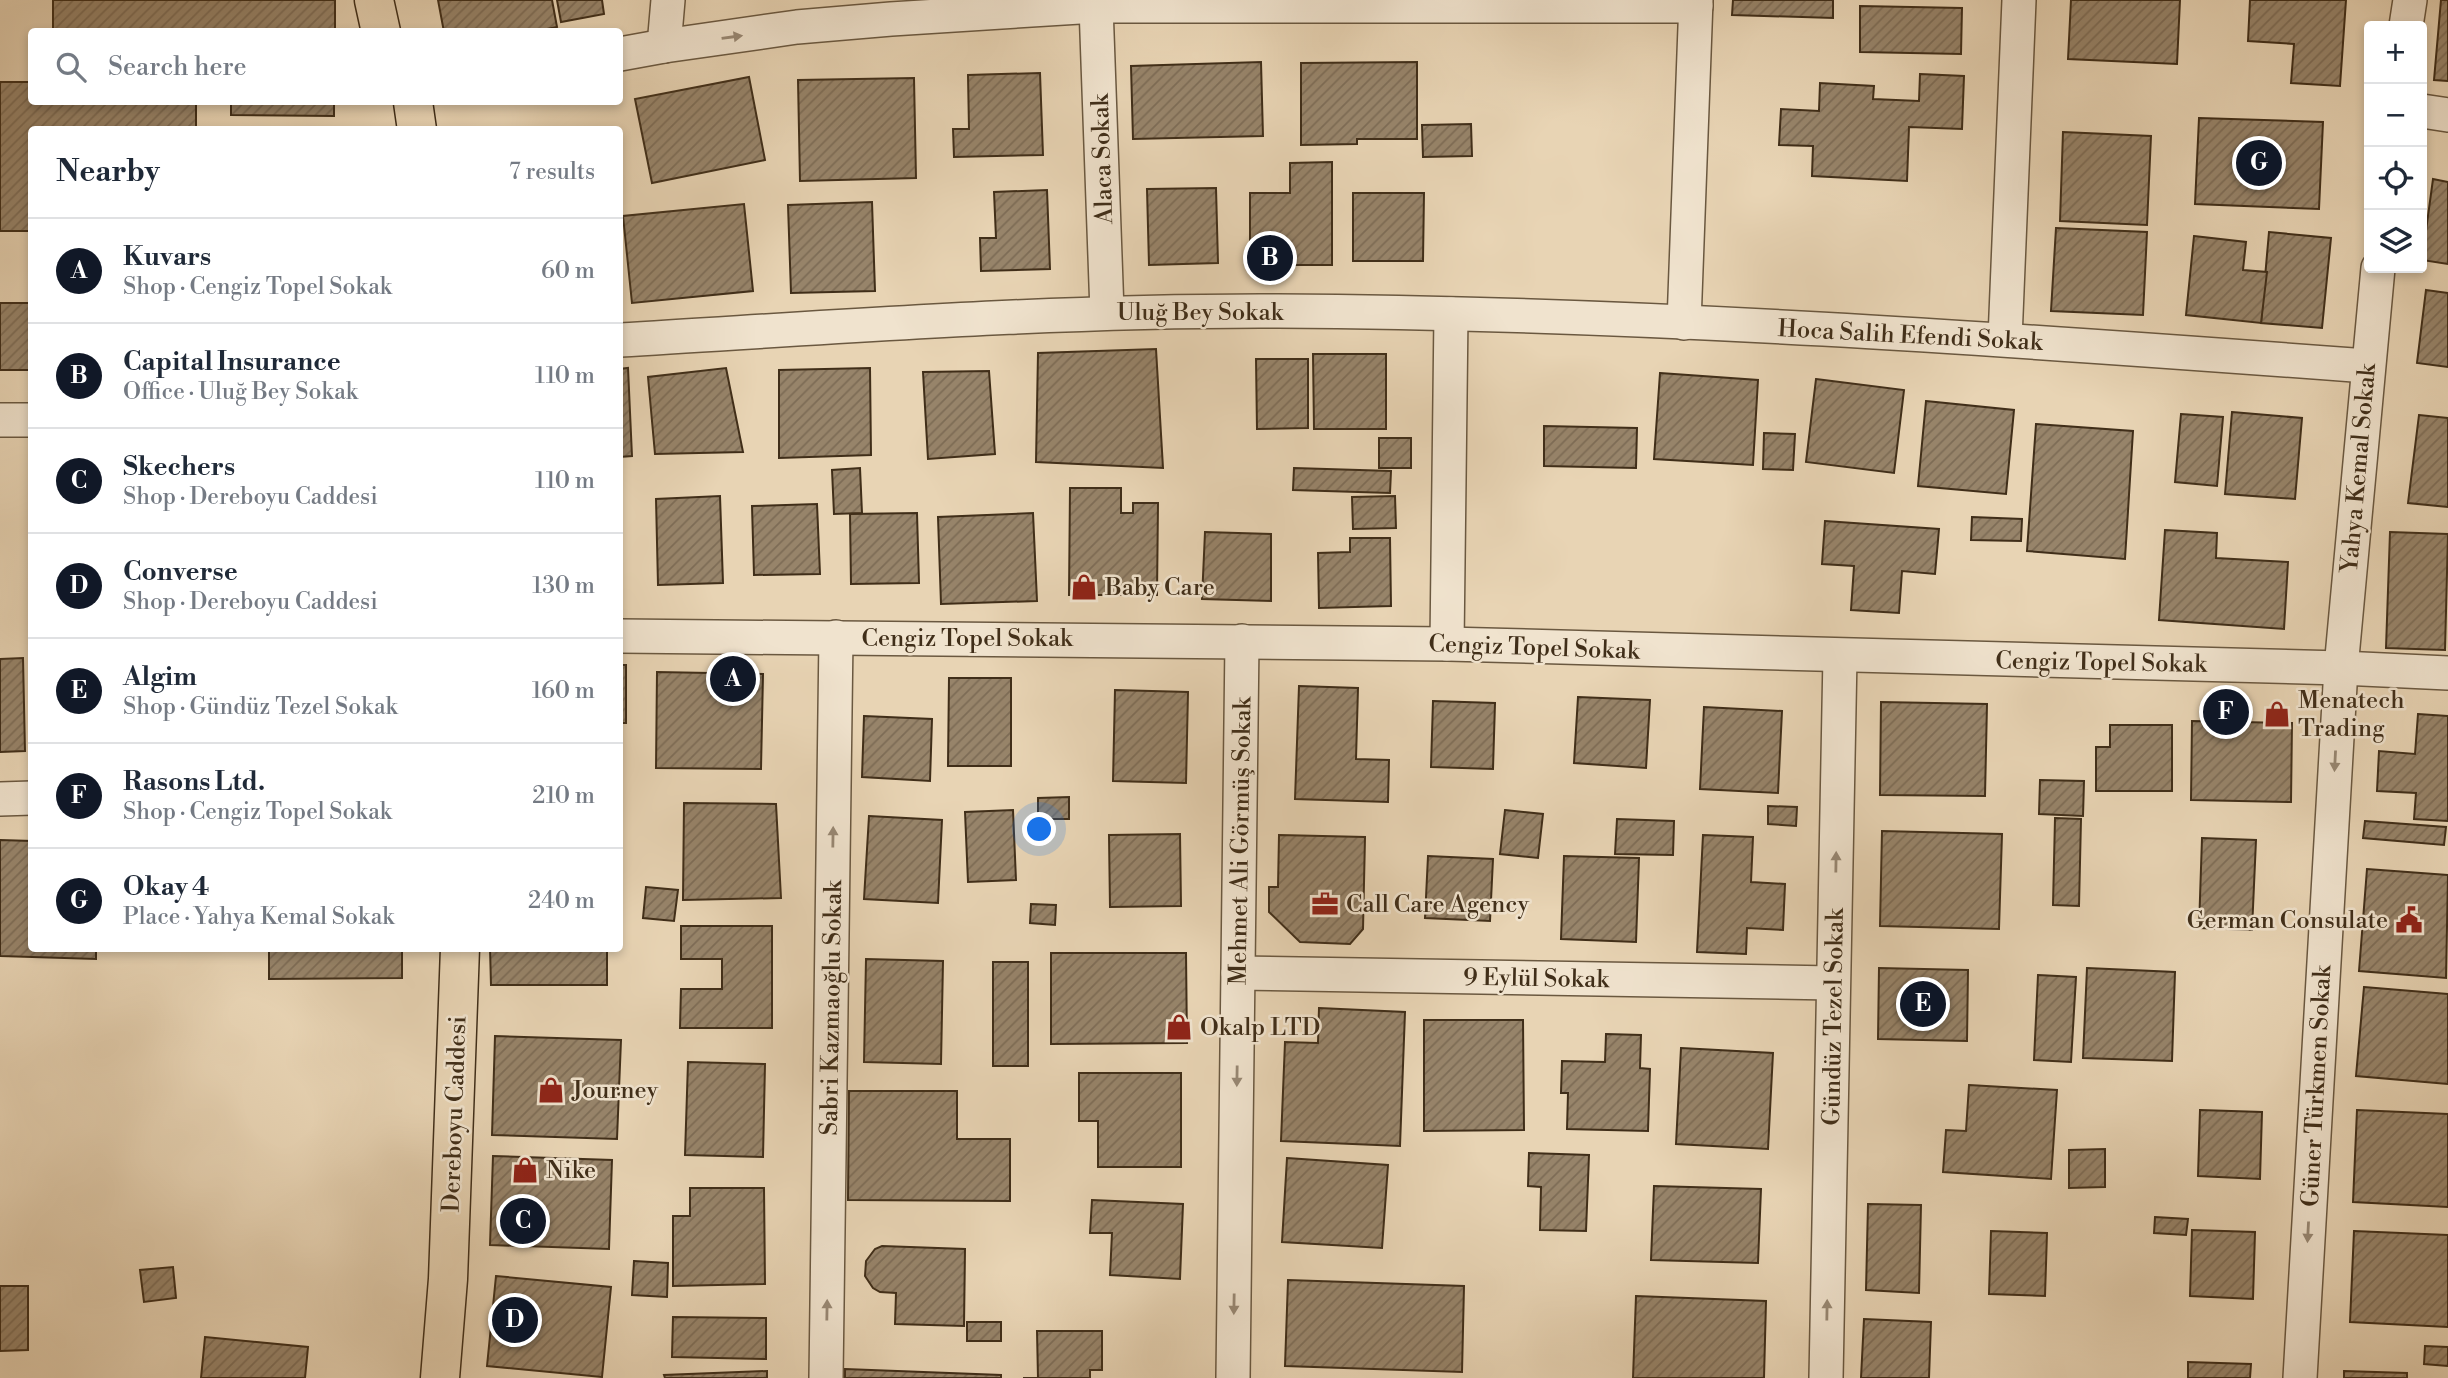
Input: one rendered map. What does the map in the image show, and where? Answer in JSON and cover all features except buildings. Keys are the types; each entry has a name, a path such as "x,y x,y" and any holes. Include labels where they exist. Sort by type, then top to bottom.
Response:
{"main road":[{"path":"393,105 396,126"},
{"path":"413,105 416,126"},
{"name":"Dereboyu Caddesi","path":"440,1378 448,1279 460,952"},
{"name":"Dereboyu Caddesi","path":"427,1378 448,1279"}],"street":[{"path":"664,46 668,0"},
{"path":"2005,339 2019,0"},
{"path":"2407,21 2410,0"},
{"path":"623,53 797,27 1096,6 1696,3 1684,323"},
{"name":"Alaca Sokak","path":"1096,6 1107,312"},
{"path":"2427,112 2448,115"},
{"name":"Yahya Kemal Sokak","path":"2341,668 2377,273"},
{"name":"Uluğ Bey Sokak","path":"623,340 1107,312 1451,314"},
{"path":"1447,644 1451,314"},
{"name":"Hoca Salih Efendi Sokak","path":"1451,314 2005,339 2367,366"},
{"path":"0,420 28,420"},
{"name":"Cengiz Topel Sokak","path":"623,636 1447,644 2448,673"},
{"name":"Sabri Kazmaoğlu Sokak","path":"826,1378 836,638"},
{"name":"Mehmet Ali Görmüş Sokak","path":"1233,1378 1242,641"},
{"name":"Gündüz Tezel Sokak","path":"1826,1378 1840,656"},
{"name":"Güner Türkmen Sokak","path":"2300,1378 2341,668"},
{"path":"0,799 28,798"},
{"name":"9 Eylül Sokak","path":"1238,973 1833,984"}],"place":[{"name":"Okay 4","path":"2259,163"},
{"name":"Capital Insurance","path":"1270,258"},
{"name":"Baby Care","path":"1084,587"},
{"name":"Kuvars","path":"733,679"},
{"name":"Rasons Ltd.","path":"2226,712"},
{"name":"Menatech Trading","path":"2277,714"},
{"name":"Call Care Agency","path":"1325,904"},
{"name":"German Consulate","path":"2409,920"},
{"name":"Algim","path":"1923,1004"},
{"name":"Okalp LTD","path":"1179,1027"},
{"name":"Journey","path":"551,1090"},
{"name":"Nike","path":"525,1170"},
{"name":"Skechers","path":"523,1221"},
{"name":"Converse","path":"515,1320"}]}
